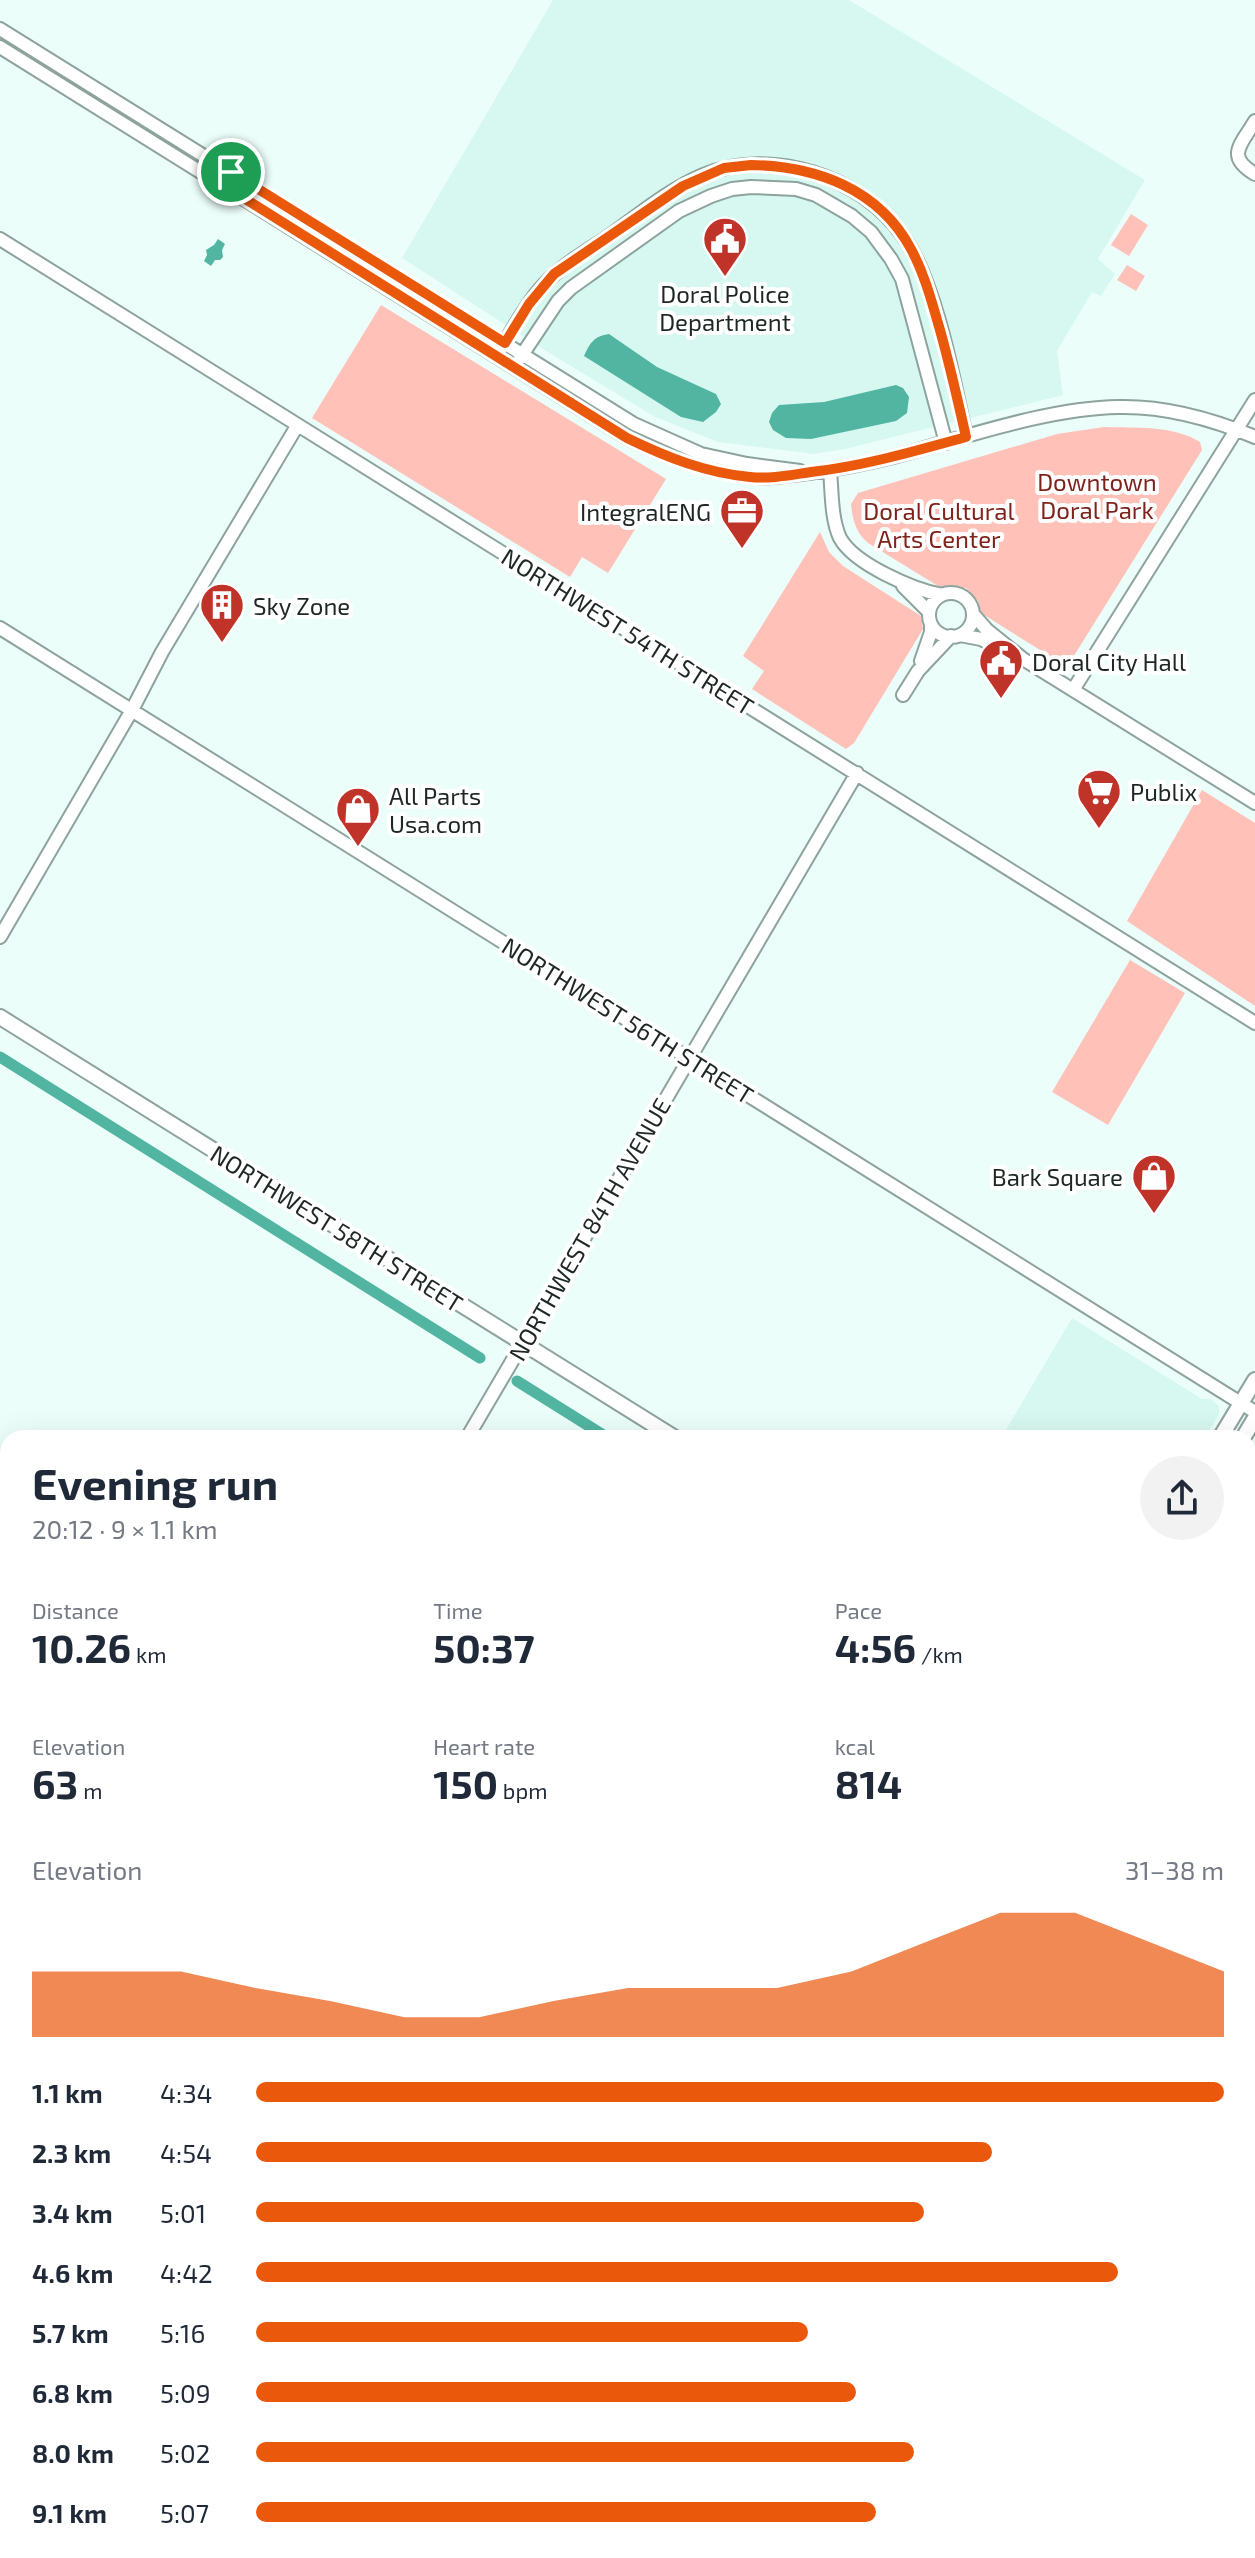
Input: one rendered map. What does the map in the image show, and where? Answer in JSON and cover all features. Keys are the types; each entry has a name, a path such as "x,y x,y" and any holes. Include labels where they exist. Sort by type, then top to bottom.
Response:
{"main road":[{"name":"NORTHWEST 58TH STREET","path":"0,1017 662,1430"},
{"path":"1225,1430 1255,1380"}],"street":[{"path":"0,29 634,424 672,443 713,457 807,473"},
{"path":"0,47 627,438 694,466 753,477 784,477 830,471 1076,410 1120,407 1170,411 1255,437"},
{"path":"1255,121 1237,152 1237,159 1255,174"},
{"path":"497,356 540,289 554,274 667,195 724,168 779,165 836,180 854,191 888,217 911,248 932,301 966,437"},
{"path":"223,185 231,172"},
{"path":"514,367 558,301 597,268 679,211 732,189 796,189 816,195 852,216 871,232 891,259 902,279 946,443"},
{"name":"NORTHWEST 54TH STREET","path":"0,239 1255,1023"},
{"path":"585,253 597,268"},
{"path":"1073,690 1255,400"},
{"path":"0,937 132,710 162,652 297,426"},
{"path":"694,466 713,457"},
{"path":"830,471 834,515 840,538 860,558 895,579 942,595"},
{"path":"895,579 930,618 939,633 981,639 1023,659 1255,803"},
{"path":"903,695 918,671 929,641 934,601 942,595 954,593 962,596 987,630 1023,659"},
{"path":"918,671 969,626 973,614"},
{"name":"NORTHWEST 56TH STREET","path":"0,628 1255,1415"},
{"name":"NORTHWEST 84TH AVENUE","path":"472,1430 857,773"}],"shaded area":[{"path":"553,0 849,0 1145,180 1098,259 1115,274 1101,296 1092,292 1057,351 1063,395 814,454 718,442 655,417 402,258"},
{"path":"218,239 225,244 223,257 211,266 204,261 206,250"},
{"path":"609,334 657,367 716,394 721,404 716,412 703,422 681,417 584,356 593,341"},
{"path":"896,385 903,388 909,397 907,413 896,421 811,439 786,438 773,430 769,422 779,405 824,402"},
{"path":"1072,1318 1202,1399 1211,1399 1219,1406 1219,1414 1210,1430 1006,1430"}],"green space":[{"path":"1131,214 1148,225 1129,256 1111,245"},
{"path":"1127,265 1145,276 1136,291 1117,280"},
{"path":"381,305 666,479 608,573 582,557 570,577 312,418"},
{"name":"Downtown Doral Park","path":"1104,427 1154,428 1178,433 1200,442 1202,450 1067,667 981,613 978,601 966,588 938,586 868,543 855,525 851,504 858,493 1057,434"},
{"path":"820,532 829,552 843,566 921,616 923,629 854,743 846,749 752,689 764,671 743,656"},
{"path":"1202,790 1255,823 1255,1006 1127,921"},
{"path":"1130,960 1185,993 1108,1125 1052,1092"}],"waterway":[{"path":"0,1057 480,1358"},
{"path":"517,1381 595,1430"}],"place":[{"name":"Doral Police Department","path":"725,278"},
{"name":"IntegralENG","path":"742,550"},
{"name":"Sky Zone","path":"222,644"},
{"name":"Doral City Hall","path":"1001,700"},
{"name":"Publix","path":"1099,830"},
{"name":"All Parts Usa.com","path":"358,848"},
{"name":"Bark Square","path":"1154,1215"}],"route":[{"path":"779,165 836,180 888,217 911,248 932,301 966,437 849,468 784,477 732,474 694,466 660,454 627,438 223,185 231,172 505,343 529,304 554,274 667,195 702,176 724,168 779,165"}],"park label":[{"name":"Doral Cultural Arts Center","path":"939,524"}]}
